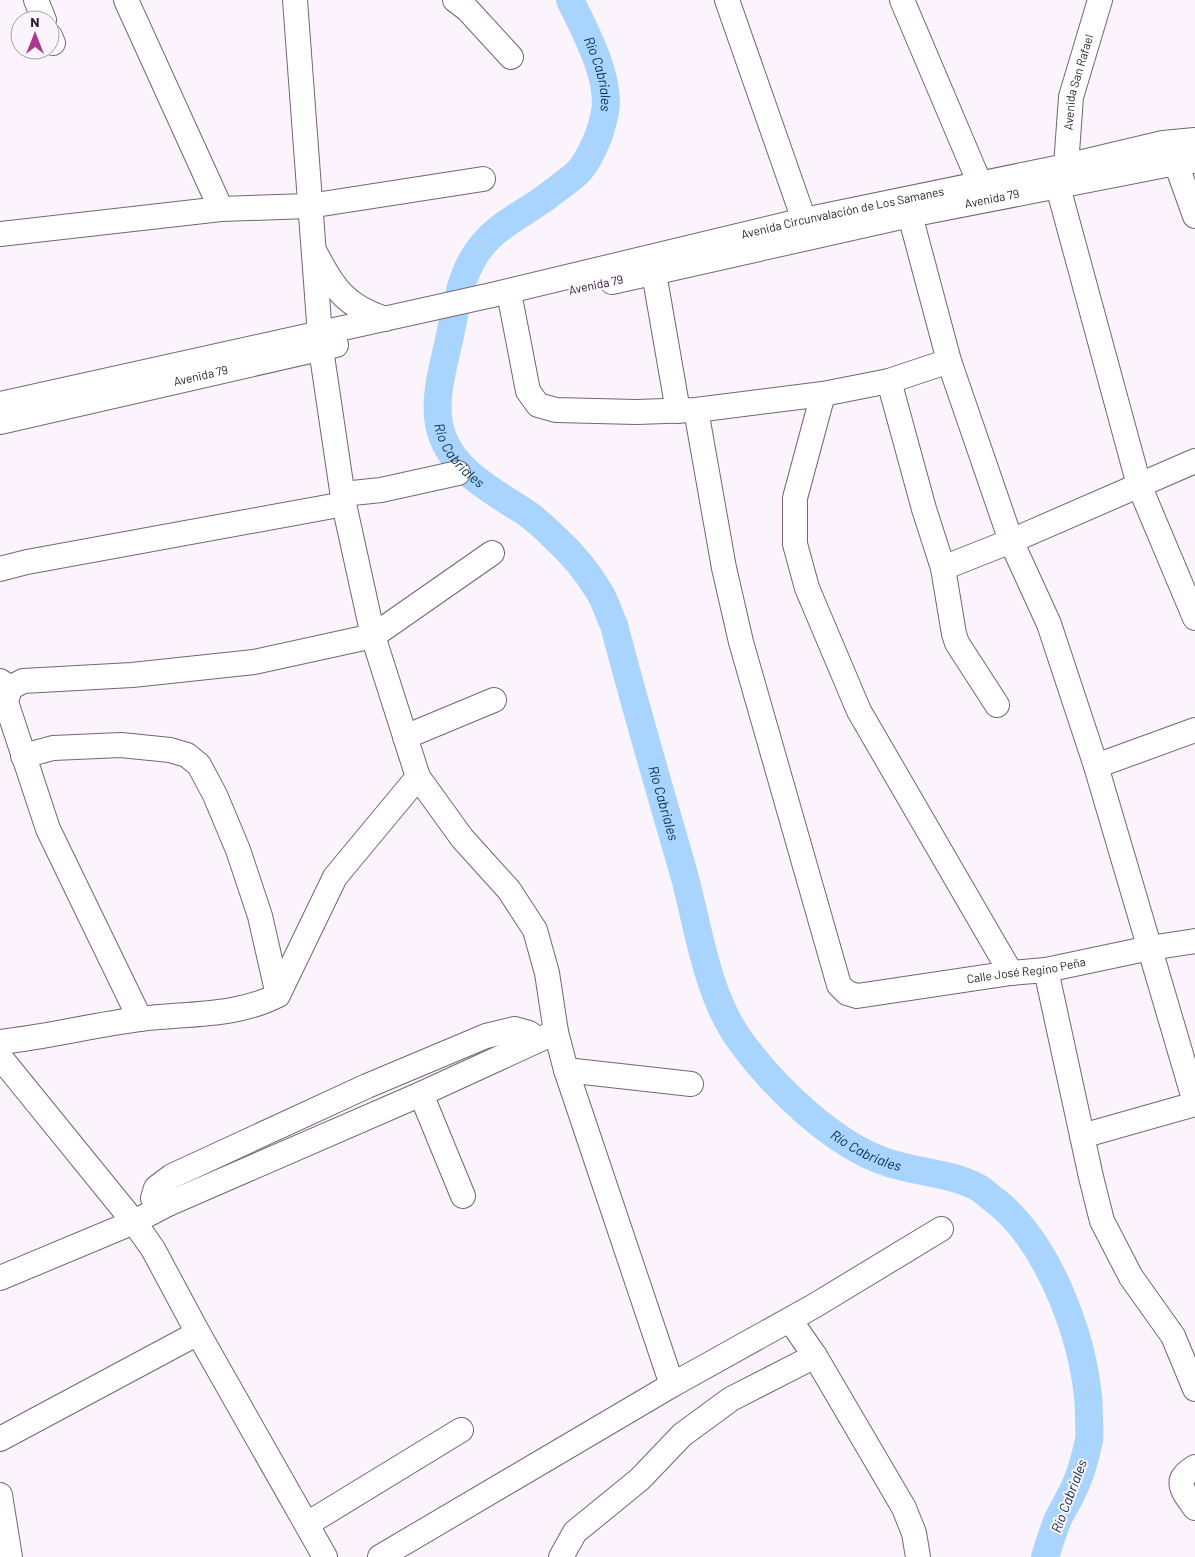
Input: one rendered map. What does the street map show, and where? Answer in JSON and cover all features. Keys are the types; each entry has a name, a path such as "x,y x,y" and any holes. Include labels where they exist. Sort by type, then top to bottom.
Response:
{"street":[{"path":"126,0 221,209"},
{"path":"295,0 320,341 343,499 373,636 418,777 462,838 509,890 535,930 547,973 547,1036 566,1070 672,1385"},
{"path":"455,0 467,9 511,58"},
{"path":"727,0 804,220"},
{"path":"902,0 980,184"},
{"name":"Avenida San Rafael","path":"1100,0 1071,97 1059,173 1139,485 1195,618"},
{"path":"1163,143 1195,135"},
{"name":"Avenida Circunvalación de Los Samanes","path":"497,302 804,220 980,184 1059,173 1163,143 1195,140"},
{"path":"1185,162 1195,216"},
{"name":"Avenida 79","path":"0,422 398,320 654,273 910,215 1059,173 1185,162"},
{"path":"0,234 221,209 309,206 483,179"},
{"path":"910,215 949,361 1012,541 1049,624 1096,766 1195,1103 1082,1136"},
{"path":"312,247 329,278 351,303 367,313 398,320"},
{"path":"654,273 687,410"},
{"path":"497,302 528,390 538,405 556,410 636,412 687,410 824,394 889,381 949,361"},
{"name":"Avenida 79","path":"0,404 320,341"},
{"path":"889,381 924,509 943,568 954,634 997,705"},
{"path":"824,394 795,498 795,544 807,588 859,711 1012,973"},
{"name":"Calle José Regino Peña","path":"687,410 746,660 839,985 847,993 857,996 1012,973 1046,970 1150,948 1195,941"},
{"path":"943,568 1012,541 1195,461"},
{"path":"0,569 343,499 458,473"},
{"path":"140,1019 48,829 6,702 5,684 23,681 132,675 254,662 373,636 492,553"},
{"path":"405,737 494,700"},
{"path":"1096,766 1195,730"},
{"path":"23,756 54,748 121,745 170,750 187,755 200,765 238,850 260,916 278,995"},
{"path":"0,1042 140,1019 237,1008 262,1003 278,995 335,877 418,777"},
{"path":"1046,970 1102,1221 1131,1277 1173,1336 1195,1389"},
{"path":"168,1204 154,1198 156,1188 172,1176 367,1086 486,1036 515,1029 547,1036"},
{"path":"0,1278 134,1222 168,1204 421,1094 547,1036"},
{"path":"0,1057 134,1222 153,1249 198,1333 325,1557"},
{"path":"566,1070 690,1084"},
{"path":"421,1094 463,1196"},
{"path":"380,1557 672,1385 790,1320 941,1229"},
{"path":"790,1320 816,1356 904,1508 914,1533 918,1557"},
{"path":"0,1439 198,1333"},
{"path":"561,1557 575,1532 640,1479 682,1435 730,1399 816,1356"},
{"path":"306,1524 461,1430"},
{"path":"1195,1467 1184,1475 1181,1483 1183,1491 1195,1508"},
{"path":"0,1495 10,1557"}],"waterway":[{"name":"Río Cabriales","path":"570,0 601,70 606,99 601,127 590,155 579,171 545,198 499,229 486,241 470,263 457,300 440,382 439,424 444,440 451,453 461,465 485,486 544,527 573,556 602,597 614,625 685,878 705,961 719,1002 739,1039 768,1075 786,1093 824,1127 845,1142 886,1162 956,1179 979,1188 997,1202 1016,1221 1034,1244 1050,1271 1074,1330 1082,1360 1087,1390 1089,1440 1080,1473 1058,1519 1045,1557"}]}
